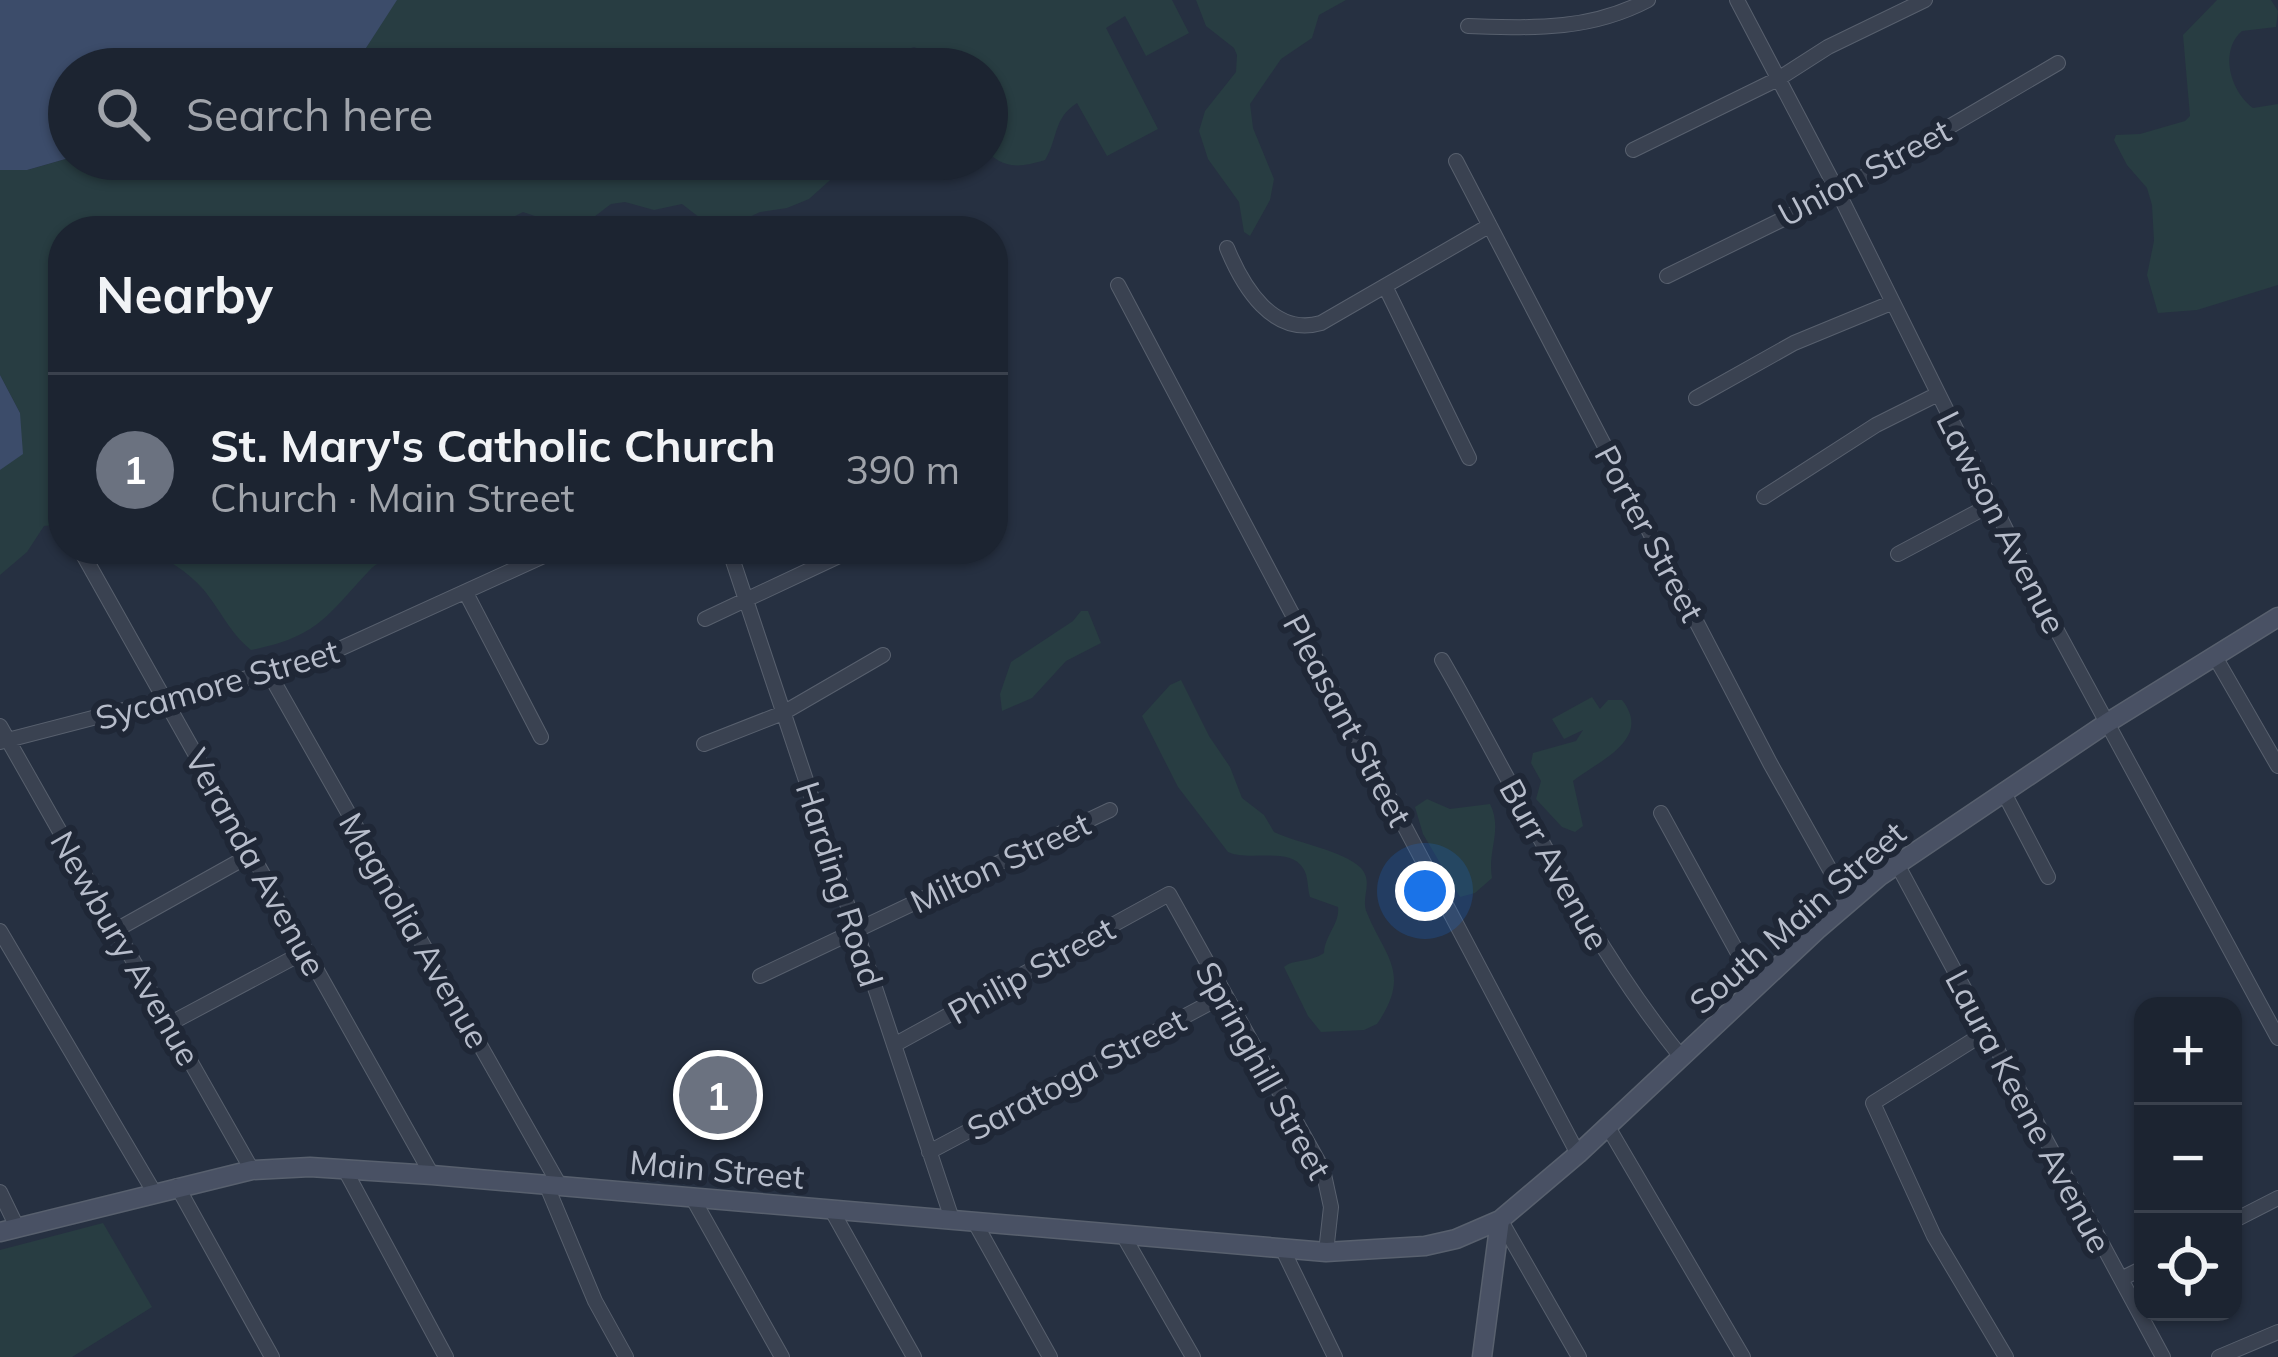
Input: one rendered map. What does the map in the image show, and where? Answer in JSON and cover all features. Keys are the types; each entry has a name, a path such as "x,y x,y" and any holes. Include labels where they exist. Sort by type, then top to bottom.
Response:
{"main road":[{"name":"South Main Street","path":"1435,1244 1501,1220 1579,1154 1848,902 1897,864 2107,723 2278,617"},
{"name":"Main Street","path":"9,1230 252,1170 345,1170 1326,1252 1382,1252 1435,1244"},
{"path":"1482,1357 1501,1220"}],"street":[{"path":"1468,26 1556,28 1624,13 1648,0"},
{"name":"Lawson Avenue","path":"1737,0 1992,504 2278,1038"},
{"path":"1633,150 1925,0"},
{"name":"Union Street","path":"1667,276 1838,192 2058,63"},
{"name":"Porter Street","path":"1456,161 1770,763 1848,902"},
{"path":"1227,248 1244,285 1261,304 1280,321 1304,328 1321,323 1487,227"},
{"name":"Pleasant Street","path":"1118,285 1579,1154"},
{"path":"1385,286 1469,458"},
{"path":"1696,398 1795,343 1891,303"},
{"path":"1764,497 1876,425 1938,394"},
{"path":"1898,554 1992,504"},
{"name":"Veranda Avenue","path":"88,564 432,1175"},
{"name":"Sycamore Street","path":"3,736 270,675 348,648 527,564"},
{"name":"Harding Road","path":"734,564 952,1219"},
{"path":"705,619 822,564"},
{"path":"466,593 542,737"},
{"path":"704,744 783,712 883,655"},
{"path":"2214,655 2278,766"},
{"name":"Burr Avenue","path":"1442,660 1586,923 1630,992 1682,1058"},
{"name":"Magnolia Avenue","path":"270,675 553,1185 595,1301 626,1357"},
{"name":"Newbury Avenue","path":"3,736 252,1170"},
{"path":"2003,791 2048,877"},
{"name":"Milton Street","path":"760,976 1110,810"},
{"path":"1661,813 1757,988"},
{"path":"116,930 252,854"},
{"name":"Laura Keene Avenue","path":"1897,864 2163,1357"},
{"name":"Springhill Street","path":"1168,894 1330,1185 1326,1252"},
{"name":"Philip Street","path":"894,1045 1168,894"},
{"path":"0,932 154,1192"},
{"path":"169,1024 306,951"},
{"name":"Saratoga Street","path":"929,1152 1223,996"},
{"path":"1986,1032 1873,1104 1934,1236 2006,1357"},
{"path":"1608,1127 1743,1357"},
{"path":"345,1170 446,1357"},
{"path":"177,1186 272,1357"},
{"path":"0,1192 9,1230"},
{"path":"692,1197 782,1357"},
{"path":"2242,1216 2278,1198"},
{"path":"831,1209 914,1357"},
{"path":"1501,1220 1579,1357"},
{"path":"974,1221 1050,1357"},
{"path":"1123,1235 1192,1357"},
{"path":"1282,1248 1335,1357"},
{"path":"2121,1279 2134,1272"},
{"path":"2219,1357 2278,1332"}],"green space":[{"path":"395,0 1172,0 1189,33 1146,56 1125,16 1106,28 1158,129 1107,156 1077,103 1060,122 1045,160 1014,165 1008,164 1008,48 366,48"},
{"path":"1196,0 1346,0 1319,15 1312,38 1281,59 1250,104 1253,128 1274,179 1270,200 1250,236 1244,232 1239,202 1208,159 1199,131 1205,111 1236,72 1237,55 1206,26"},
{"path":"2217,0 2271,0 2278,11 2276,27 2242,31 2229,60 2233,81 2245,101 2253,108 2278,104 2278,285 2197,310 2158,313 2147,275 2154,241 2152,205 2147,188 2114,140 2116,135 2140,134 2190,116 2183,35"},
{"path":"48,164 48,180 830,180 809,199 752,216 698,216 682,204 654,210 625,202 611,204 595,216 523,212 515,216 48,216 48,526 0,575 0,470 13,458 20,413 0,375 0,170"},
{"path":"173,564 378,564 318,623 291,639 251,650 197,583"},
{"path":"1081,611 1088,611 1101,643 1066,661 1032,698 1002,711 1000,694 1011,662"},
{"path":"1181,680 1242,798 1264,815 1274,832 1343,857 1365,874 1365,907 1394,978 1377,1024 1364,1030 1321,1032 1308,1016 1284,967 1324,953 1338,907 1310,897 1305,871 1297,861 1228,852 1178,787 1142,716 1170,685"},
{"path":"1592,697 1600,709 1608,700 1622,700 1631,727 1618,748 1573,781 1583,826 1575,832 1562,827 1536,799 1541,781 1531,763 1533,753 1576,741 1583,730 1564,739 1552,719"},
{"path":"1427,799 1450,809 1490,804 1495,823 1492,878 1475,893 1460,897 1423,834 1415,807"},
{"path":"103,1223 152,1307 72,1357 0,1357 0,1250"}],"water":[{"path":"0,0 397,0 366,48 48,48 48,164 0,170"},
{"path":"0,375 20,413 23,454 0,470"}],"place":[{"name":"St. Mary's Catholic Church","path":"718,1095"}]}
